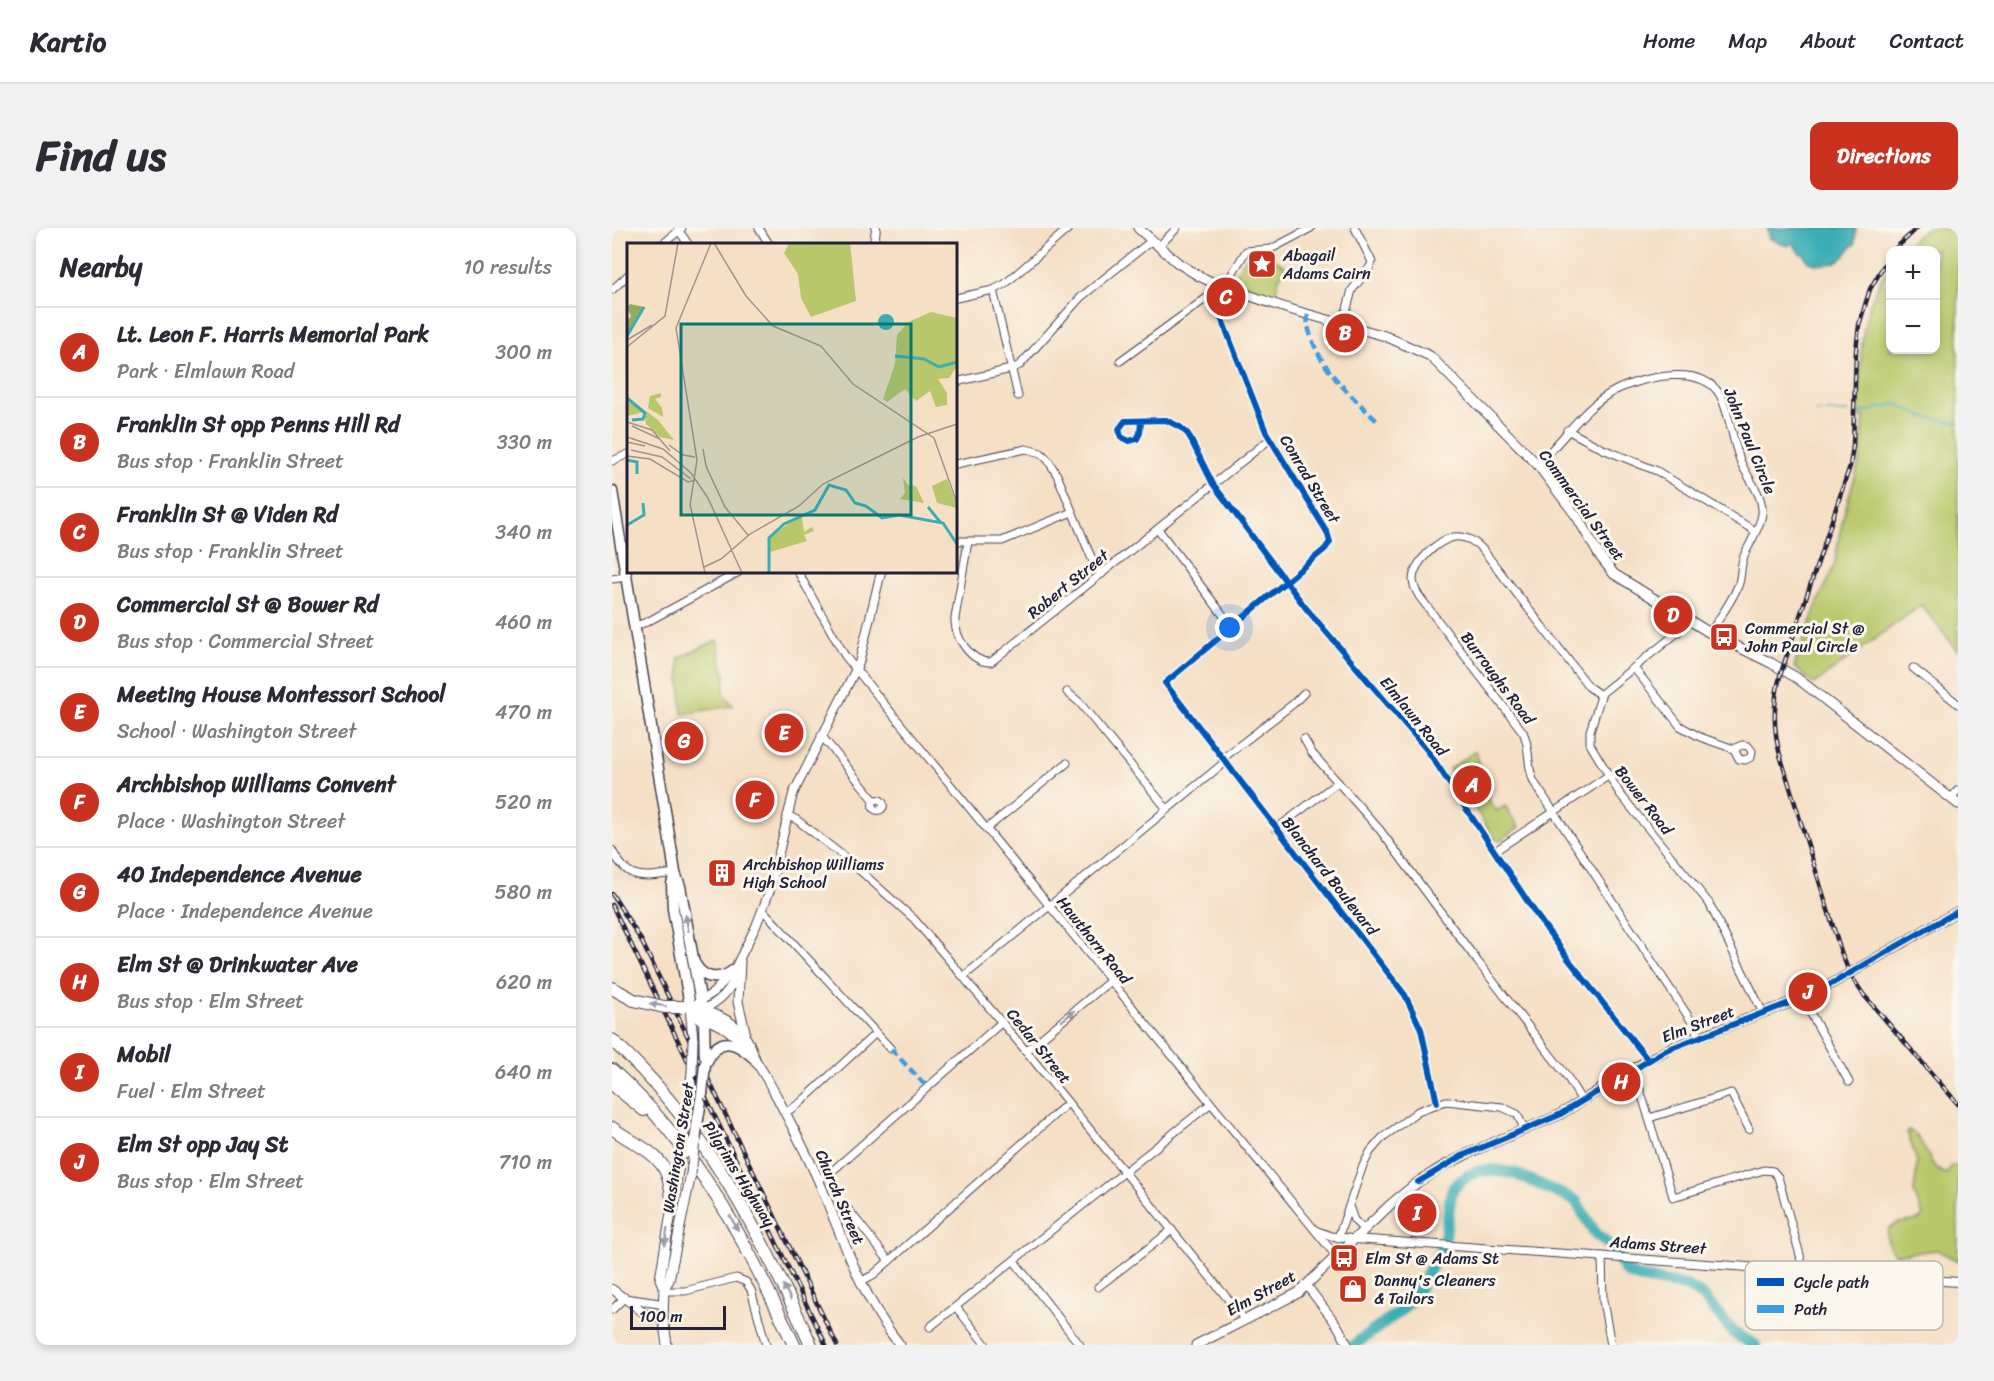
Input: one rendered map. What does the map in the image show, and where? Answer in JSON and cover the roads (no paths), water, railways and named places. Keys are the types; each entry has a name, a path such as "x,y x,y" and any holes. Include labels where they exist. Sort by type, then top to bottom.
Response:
{"highway":[{"path":"612,988 634,1000 664,1007 695,1010"},
{"path":"612,1032 654,1082"},
{"name":"Pilgrims Highway","path":"612,1040 654,1082 698,1138 743,1207 771,1259 811,1345"},
{"name":"Pilgrims Highway","path":"612,1070 654,1111 682,1157 736,1226 764,1279 794,1345"},
{"path":"612,1084 649,1115 682,1157"},
{"path":"612,1128 659,1159 670,1182 672,1205"},
{"path":"645,1149 664,1156 682,1157 695,1141"}],"main road":[{"name":"Commercial Street","path":"1138,228 1192,272 1221,286 1372,332 1409,345 1433,358 1537,464 1576,517 1608,567 1623,581 1710,633 1797,678 1954,801"},
{"path":"612,491 624,541 626,577 675,873 680,886 693,960 695,1010"},
{"path":"675,873 672,884 672,902 695,1010"},
{"name":"Elm Street","path":"1196,1345 1278,1305 1308,1286 1403,1193 1429,1174 1469,1153 1553,1118 1648,1060 1699,1036 1802,998 1845,977 1958,911"},
{"path":"693,960 700,972 710,977 720,978 737,966"},
{"path":"737,966 738,1002 741,1021 749,1042"},
{"name":"Washington Street","path":"664,1290 660,1279 682,1157 692,1073 695,1010"},
{"name":"Washington Street","path":"667,1345 663,1317 664,1290 669,1280 691,1174 705,1064 695,1010"},
{"name":"Church Street","path":"695,1010 718,1014 730,1021 741,1030 749,1042 754,1058 785,1113 818,1180 860,1282 875,1311 900,1345"},
{"name":"Church Street","path":"695,1010 728,1029 754,1058"},
{"path":"705,1064 713,1051 726,1043 740,1047 754,1058"}],"street":[{"path":"759,228 769,243"},
{"path":"874,243 876,228"},
{"path":"957,298 993,290 1009,282 1069,228"},
{"path":"957,382 1011,369 1022,363 1081,297 1178,228"},
{"path":"1120,362 1212,294 1221,286 1246,251 1271,249 1311,228"},
{"path":"1343,324 1352,290 1372,262 1354,228"},
{"path":"664,243 680,229 687,243"},
{"path":"612,290 627,276"},
{"path":"993,290 1018,396"},
{"name":"Conrad Street","path":"1165,683 1327,547 1330,539 1270,439 1212,294"},
{"name":"John Paul Circle","path":"1537,464 1592,406 1623,387 1679,375 1705,380 1714,387 1720,396 1740,460 1760,499 1762,515 1743,560 1739,585 1710,633"},
{"name":"Elmlawn Road","path":"1141,422 1162,419 1183,429 1194,442 1213,484 1286,582 1420,742 1538,917 1648,1060"},
{"path":"1567,430 1608,452 1657,471 1755,531"},
{"name":"Robert Street","path":"968,542 954,625 958,638 975,656 988,662 996,659 1270,439"},
{"path":"957,464 1022,449 1038,451 1054,470 1094,564 1102,574"},
{"path":"612,461 627,454"},
{"path":"957,541 1006,540 1072,512"},
{"path":"1158,529 1232,627"},
{"name":"Burroughs Road","path":"1600,695 1589,687 1483,550 1474,542 1464,538 1450,538 1428,553 1419,563 1413,579 1419,596 1521,729 1526,738 1527,762 1532,778 1699,1036"},
{"path":"635,626 647,622 737,573"},
{"name":"Hawthorn Road","path":"799,573 840,649 1336,1257"},
{"path":"695,1010 737,966 763,910 795,788 862,654 881,573"},
{"path":"612,579 626,577"},
{"path":"1600,695 1677,633 1688,620"},
{"path":"1634,668 1680,726 1700,737 1734,749"},
{"path":"1913,668 1958,704"},
{"name":"Blanchard Boulevard","path":"1165,683 1408,1001 1420,1029 1437,1103"},
{"path":"1066,692 1079,702 1167,809"},
{"path":"964,976 1304,693"},
{"name":"Bower Road","path":"1600,695 1589,741 1592,750 1622,797 1709,903 1763,1013"},
{"path":"821,735 874,800"},
{"path":"1304,739 1312,753 1380,830 1566,1075 1582,1101"},
{"path":"986,829 1067,763"},
{"path":"1495,851 1608,776"},
{"path":"1276,829 1338,782"},
{"path":"1954,801 1958,790"},
{"name":"Cedar Street","path":"787,815 797,820 881,887 914,919 1026,1051 1245,1320"},
{"path":"612,850 622,867 635,875 645,877 675,873"},
{"path":"763,910 891,1049"},
{"path":"1026,1051 1110,981"},
{"path":"1802,998 1849,1082"},
{"path":"818,1180 830,1173 1002,1022"},
{"path":"785,1113 800,1103 876,1032"},
{"path":"1632,1070 1650,1118 1673,1197 1764,1170 1773,1170 1778,1178 1801,1261"},
{"path":"1650,1118 1731,1093 1749,1129"},
{"path":"1338,1238 1364,1163 1375,1145 1409,1117 1437,1103 1457,1101 1506,1107 1517,1114 1526,1130"},
{"path":"860,1282 889,1261 1068,1103"},
{"path":"930,1327 1210,1104"},
{"path":"844,1204 889,1261"},
{"path":"1350,1207 1352,1217 1364,1230"},
{"name":"Hawthorn Road","path":"1310,1227 1338,1238 1355,1239"},
{"path":"1098,1287 1172,1230"},
{"name":"Adams Street","path":"1355,1239 1745,1267"},
{"path":"1606,1256 1603,1301 1611,1345"},
{"path":"1014,1261 1080,1345"},
{"path":"664,1290 685,1291 739,1278 746,1282 751,1290 766,1345"},
{"name":"Adams Street","path":"1943,1281 1958,1282"},
{"path":"1308,1286 1348,1344"},
{"path":"612,1290 634,1301 663,1304"},
{"path":"612,1310 625,1297"},
{"path":"625,1297 648,1316 663,1317"},
{"path":"956,1307 986,1345"}],"water":[{"path":"1767,228 1856,228 1855,244 1838,261 1828,264 1813,263 1808,262 1804,254 1799,253 1793,243 1787,246 1770,239"}],"waterway":[{"path":"1861,413 1896,404 1924,417 1958,423"},
{"path":"1816,412 1849,412"},
{"path":"1354,1345 1395,1315 1418,1290 1441,1250 1454,1187 1467,1176 1479,1171 1492,1170 1514,1173 1576,1201 1595,1233 1612,1247 1628,1273 1686,1286 1695,1291 1704,1297 1734,1333 1755,1345"}],"railway":[{"path":"1898,246 1917,228"},
{"path":"1886,262 1870,289 1859,325 1850,466 1780,676 1776,696 1775,726 1780,755 1841,952 1850,974 1863,994 1958,1104"},
{"path":"612,894 641,940 837,1345"},
{"path":"612,905 826,1345"}],"place":[{"name":"Abagail Adams Cairn","path":"1262,264"},
{"name":"Franklin St @ Viden Rd","path":"1226,297"},
{"name":"Franklin St opp Penns Hill Rd","path":"1345,333"},
{"name":"Commercial St @ Bower Rd","path":"1673,615"},
{"name":"Commercial St @ John Paul Circle","path":"1724,637"},
{"name":"Meeting House Montessori School","path":"784,733"},
{"name":"40 Independence Avenue","path":"684,741"},
{"name":"Lt. Leon F. Harris Memorial Park","path":"1472,785"},
{"name":"Archbishop Williams Convent","path":"755,800"},
{"name":"Archbishop Williams High School","path":"722,873"},
{"name":"Elm St opp Jay St","path":"1808,992"},
{"name":"Elm St @ Drinkwater Ave","path":"1621,1082"},
{"name":"Mobil","path":"1417,1213"},
{"name":"Elm St @ Adams St","path":"1344,1258"},
{"name":"Danny's Cleaners & Tailors","path":"1353,1289"}]}
